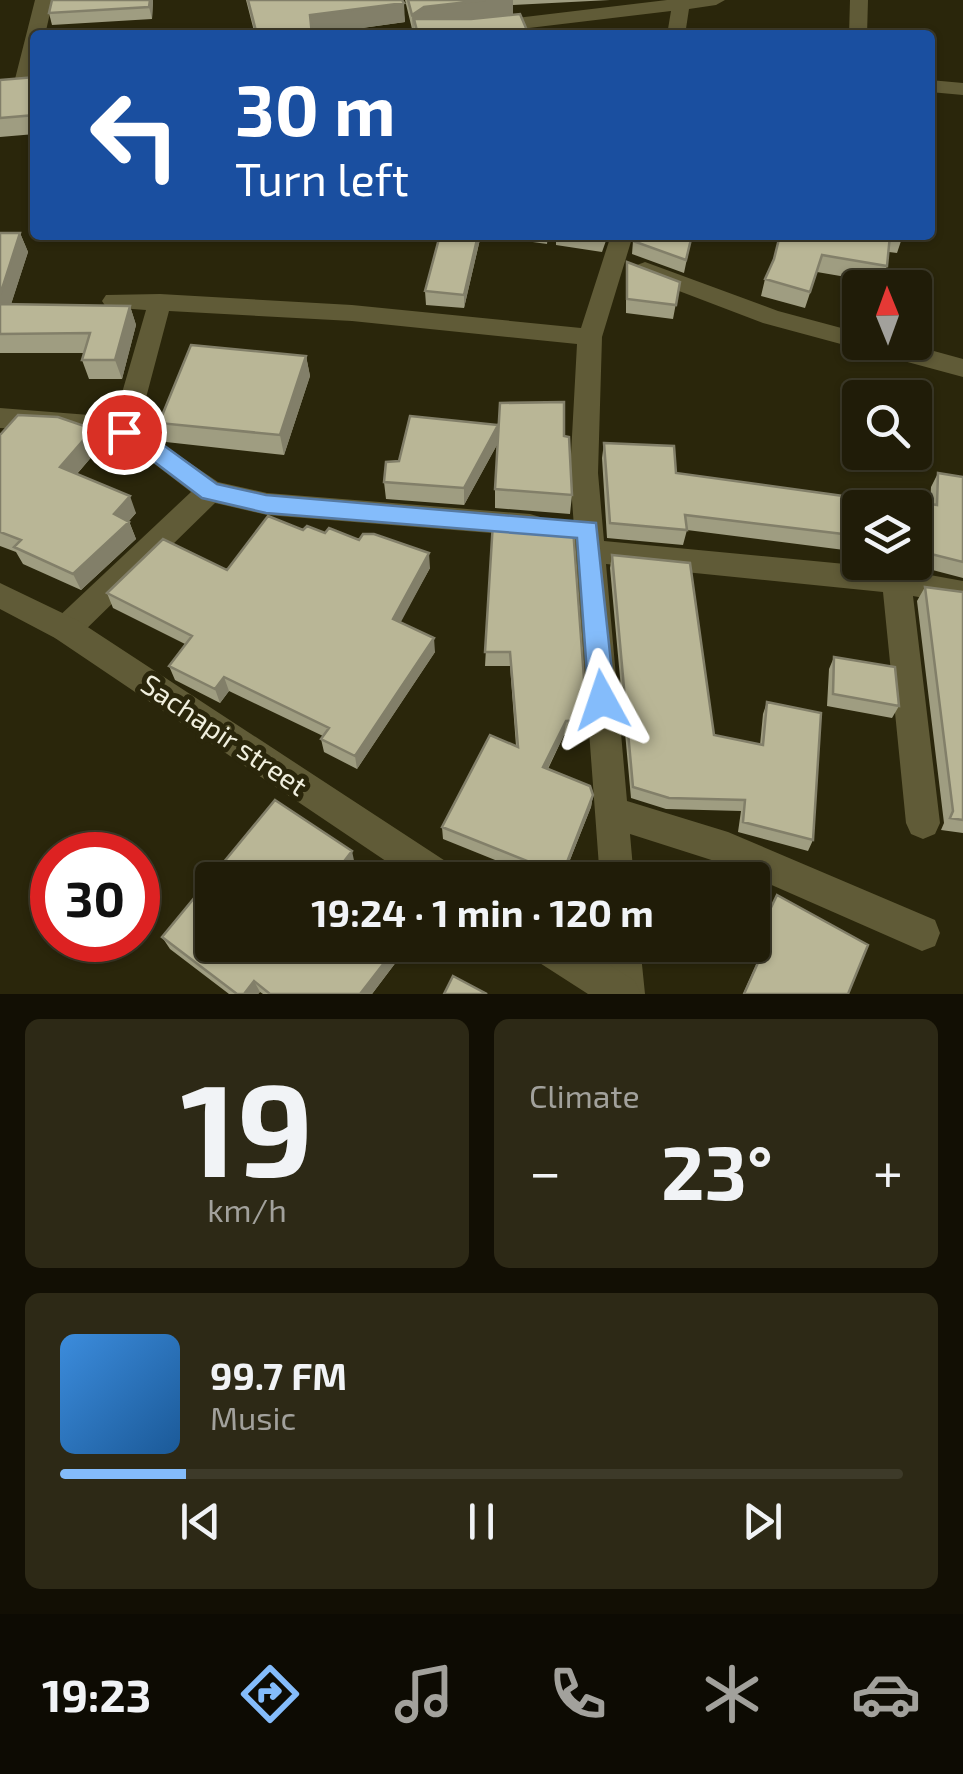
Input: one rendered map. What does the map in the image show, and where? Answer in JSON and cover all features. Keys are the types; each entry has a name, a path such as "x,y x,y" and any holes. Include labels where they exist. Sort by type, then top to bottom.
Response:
{"street":[{"path":"36,30 44,0"},
{"path":"465,30 716,0"},
{"path":"858,30 860,0"},
{"path":"676,30 679,3"},
{"path":"0,82 30,79"},
{"path":"935,86 963,89"},
{"path":"615,862 574,534 584,473 590,337 618,247 772,317 842,336"},
{"path":"114,300 289,306 460,320 590,337"},
{"path":"124,432 160,302"},
{"path":"932,360 963,368"},
{"path":"0,418 106,424 144,442 210,492 266,504 574,534 963,593"},
{"path":"66,630 210,492"},
{"path":"897,581 923,823"},
{"name":"Sachapir street","path":"0,595 66,630 417,862"},
{"path":"611,812 728,848 922,933"},
{"path":"572,962 624,994"},
{"path":"623,962 624,994"}],"building":[{"path":"52,0 150,0 149,7 49,13"},
{"path":"248,0 404,3 310,15 312,30 256,30"},
{"path":"408,0 485,0 424,7 412,15"},
{"path":"520,14 527,30 417,30 414,19"},
{"path":"30,77 30,115 0,118 0,80"},
{"path":"0,233 20,233 0,295"},
{"path":"439,240 477,240 464,295 425,291"},
{"path":"633,240 691,240 686,260"},
{"path":"779,240 890,240 887,266 822,255 810,292 765,279"},
{"path":"627,262 680,282 676,305 627,299"},
{"path":"0,304 130,306 115,360 82,360 90,333 0,334"},
{"path":"191,345 306,356 280,435 159,423"},
{"path":"564,402 572,495 495,489 500,403"},
{"path":"18,415 58,417 93,429 60,467 130,496 114,514 129,522 73,574 14,547 21,540 0,532 0,435"},
{"path":"410,416 498,425 464,488 384,482 386,462 399,461"},
{"path":"604,443 674,446 676,473 842,496 842,534 685,515 687,530 610,523"},
{"path":"938,473 963,477 963,562 932,554 932,504 937,505"},
{"path":"268,516 303,530 307,526 325,533 329,528 359,540 363,534 374,534 429,553 393,619 434,638 355,756 321,739 329,728 224,677 215,689 169,666 192,636 107,593 163,539 227,570"},
{"path":"493,522 573,528 587,720 566,721 543,767 590,786 593,795 567,862 530,862 442,827 490,735 518,747 510,652 485,652"},
{"path":"612,555 690,563 714,735 763,745 767,702 821,713 813,840 743,822 745,800 669,798 633,787"},
{"path":"925,587 963,592 963,820 950,818 953,811"},
{"path":"834,657 895,667 899,706 833,694"},
{"path":"275,800 352,851 344,862 224,862"},
{"path":"777,895 868,945 848,994 744,994 758,962 770,962 770,910"},
{"path":"195,897 195,962 385,962 360,994 270,994 254,981 244,994 237,994 162,937"},
{"path":"453,976 487,994 444,994"}],"route":[{"path":"124,432 144,442 210,492 266,504 588,530 602,700"}]}
